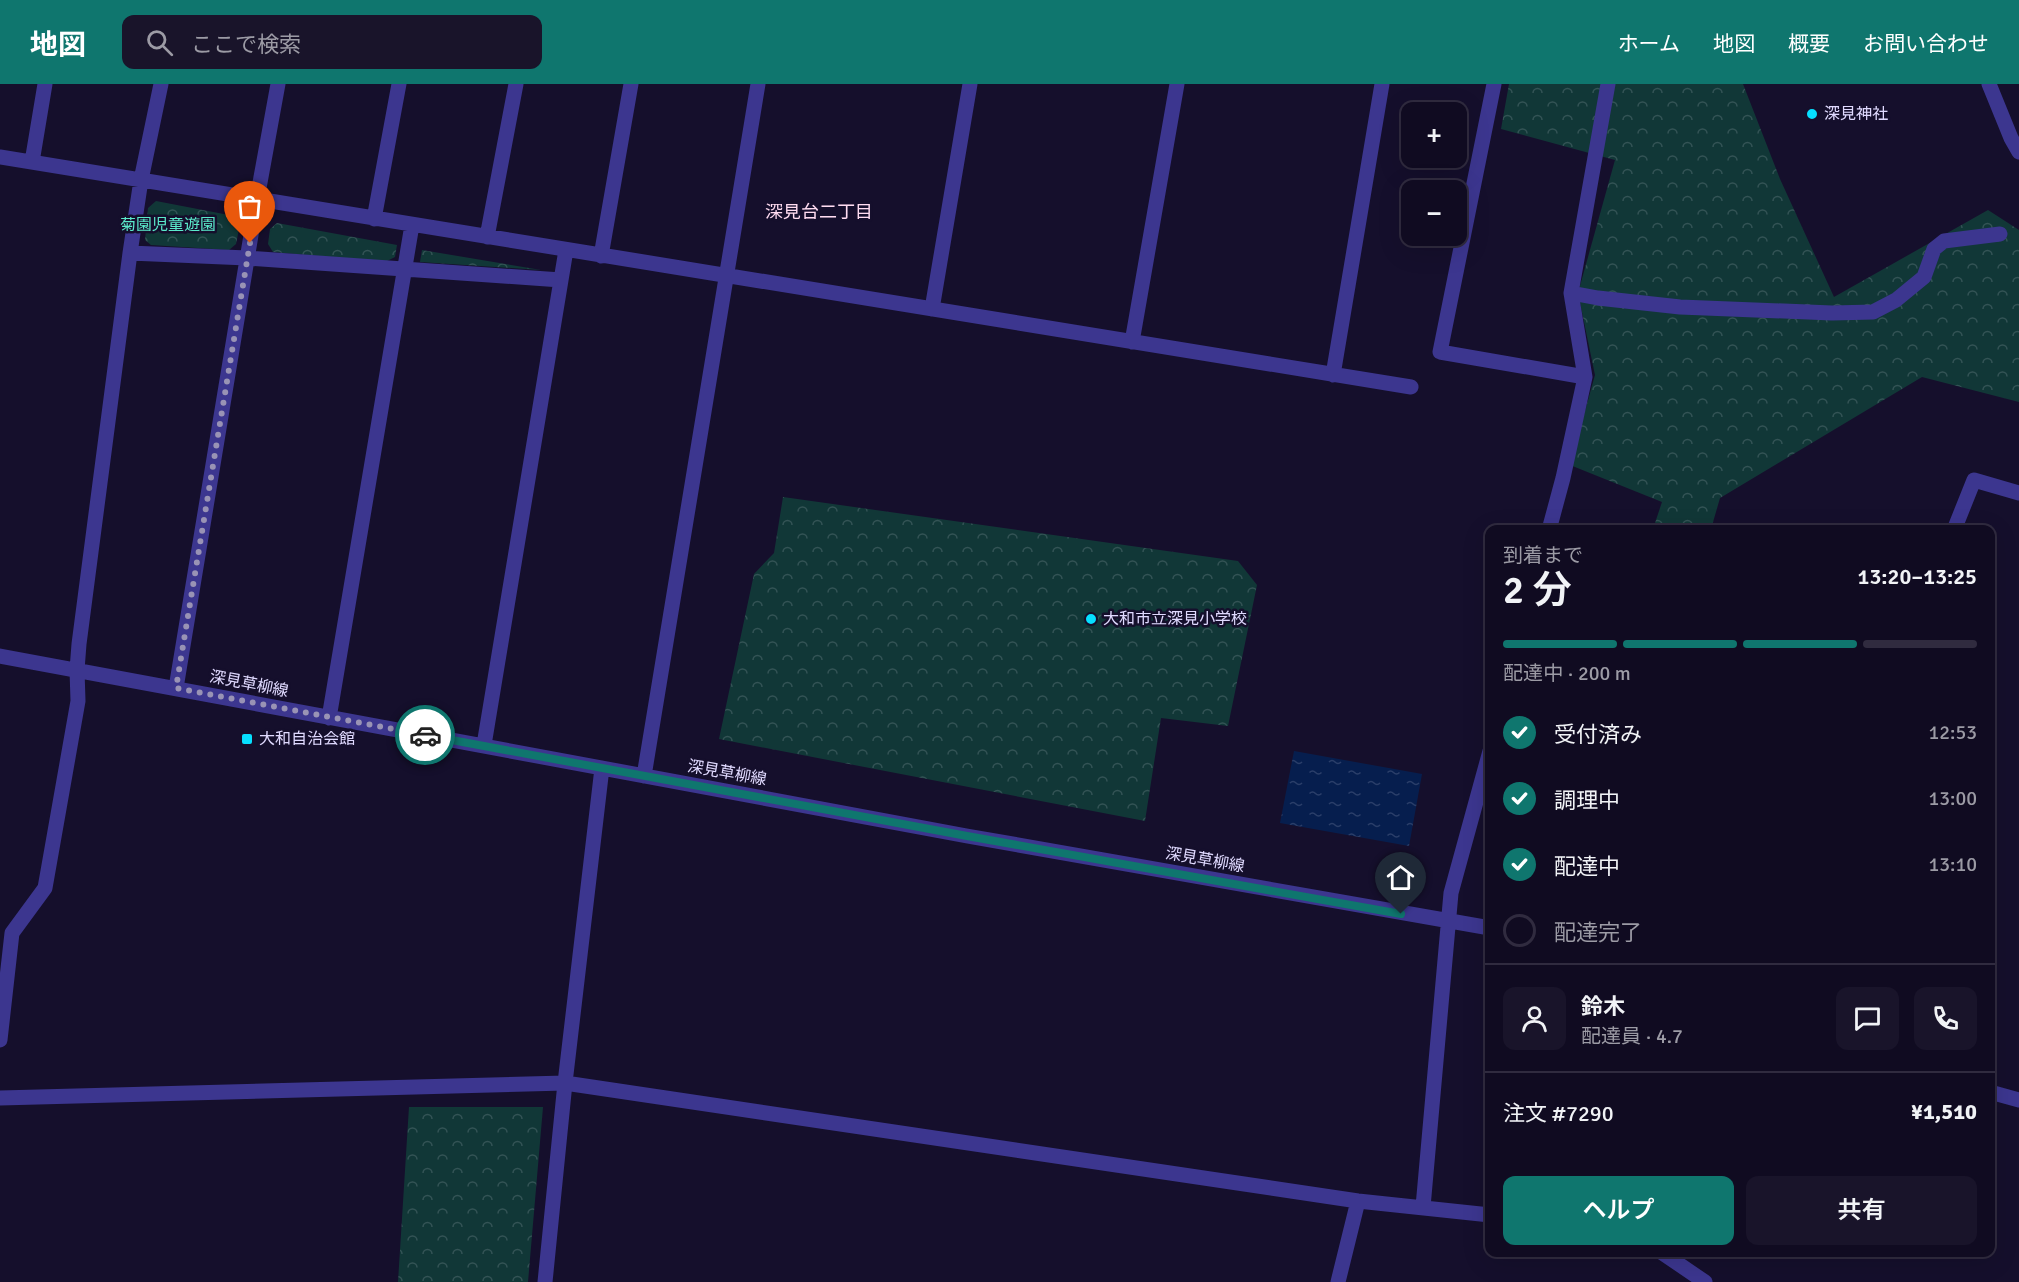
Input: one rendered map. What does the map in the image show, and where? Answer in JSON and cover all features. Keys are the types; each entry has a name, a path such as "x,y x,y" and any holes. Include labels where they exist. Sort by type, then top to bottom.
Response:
{"street":[{"path":"32,162 45,84"},
{"path":"0,1040 12,933 45,888 78,701 77,670 130,253 141,180 161,84"},
{"path":"176,688 256,200 278,84"},
{"path":"374,219 399,84"},
{"path":"487,237 516,84"},
{"path":"601,256 631,84"},
{"path":"644,776 758,84"},
{"path":"932,309 970,84"},
{"path":"1132,342 1177,84"},
{"path":"1333,375 1383,84"},
{"path":"1494,84 1440,352 1585,377"},
{"path":"1551,525 1585,377 1571,292 1608,84"},
{"path":"1989,84 2019,152"},
{"path":"0,157 1411,387"},
{"path":"329,718 412,225"},
{"path":"1571,292 1598,298 1680,307 1832,313 1873,312 1896,300 1924,277 1934,249 1944,241 2000,234"},
{"path":"484,745 566,250"},
{"path":"130,253 247,258 561,280"},
{"path":"1956,525 1974,480 2019,493"},
{"name":"深見草柳線","path":"0,656 644,776 1485,927"},
{"path":"545,1282 565,1083 602,768"},
{"path":"1423,1207 1451,893 1485,770"},
{"path":"0,1098 565,1083 1358,1201 1485,1214"},
{"path":"1995,1093 2019,1100"},
{"path":"1338,1282 1358,1201"},
{"path":"1668,1257 1705,1282"}],"green space":[{"path":"1509,84 1743,84 1780,179 1834,297 1988,210 2019,230 2019,402 1922,377 1720,498 1712,525 1654,525 1662,502 1570,465 1595,375 1578,293 1615,160 1501,129"},
{"name":"菊園児童遊園","path":"156,201 234,216 240,224 236,244 229,250 151,245 145,240 148,208"},
{"path":"277,223 397,245 395,257 385,262 273,252 268,244 270,229"},
{"path":"422,250 541,270 420,262"},
{"path":"783,497 1238,561 1257,585 1228,726 1161,718 1145,821 719,739 754,574 774,553"},
{"path":"409,1107 543,1107 528,1282 398,1282"}],"water":[{"path":"1294,751 1422,774 1409,846 1280,823"}],"way so far":[{"path":"250,243 176,688 425,735"}],"place":[{"name":"深見神社","path":"1812,114"},
{"name":"大和市立深見小学校","path":"1091,619"},
{"name":"大和自治会館","path":"247,739"}],"district":[{"name":"深見台二丁目","path":"819,212"}],"route":[{"path":"425,735 1401,914"}]}
